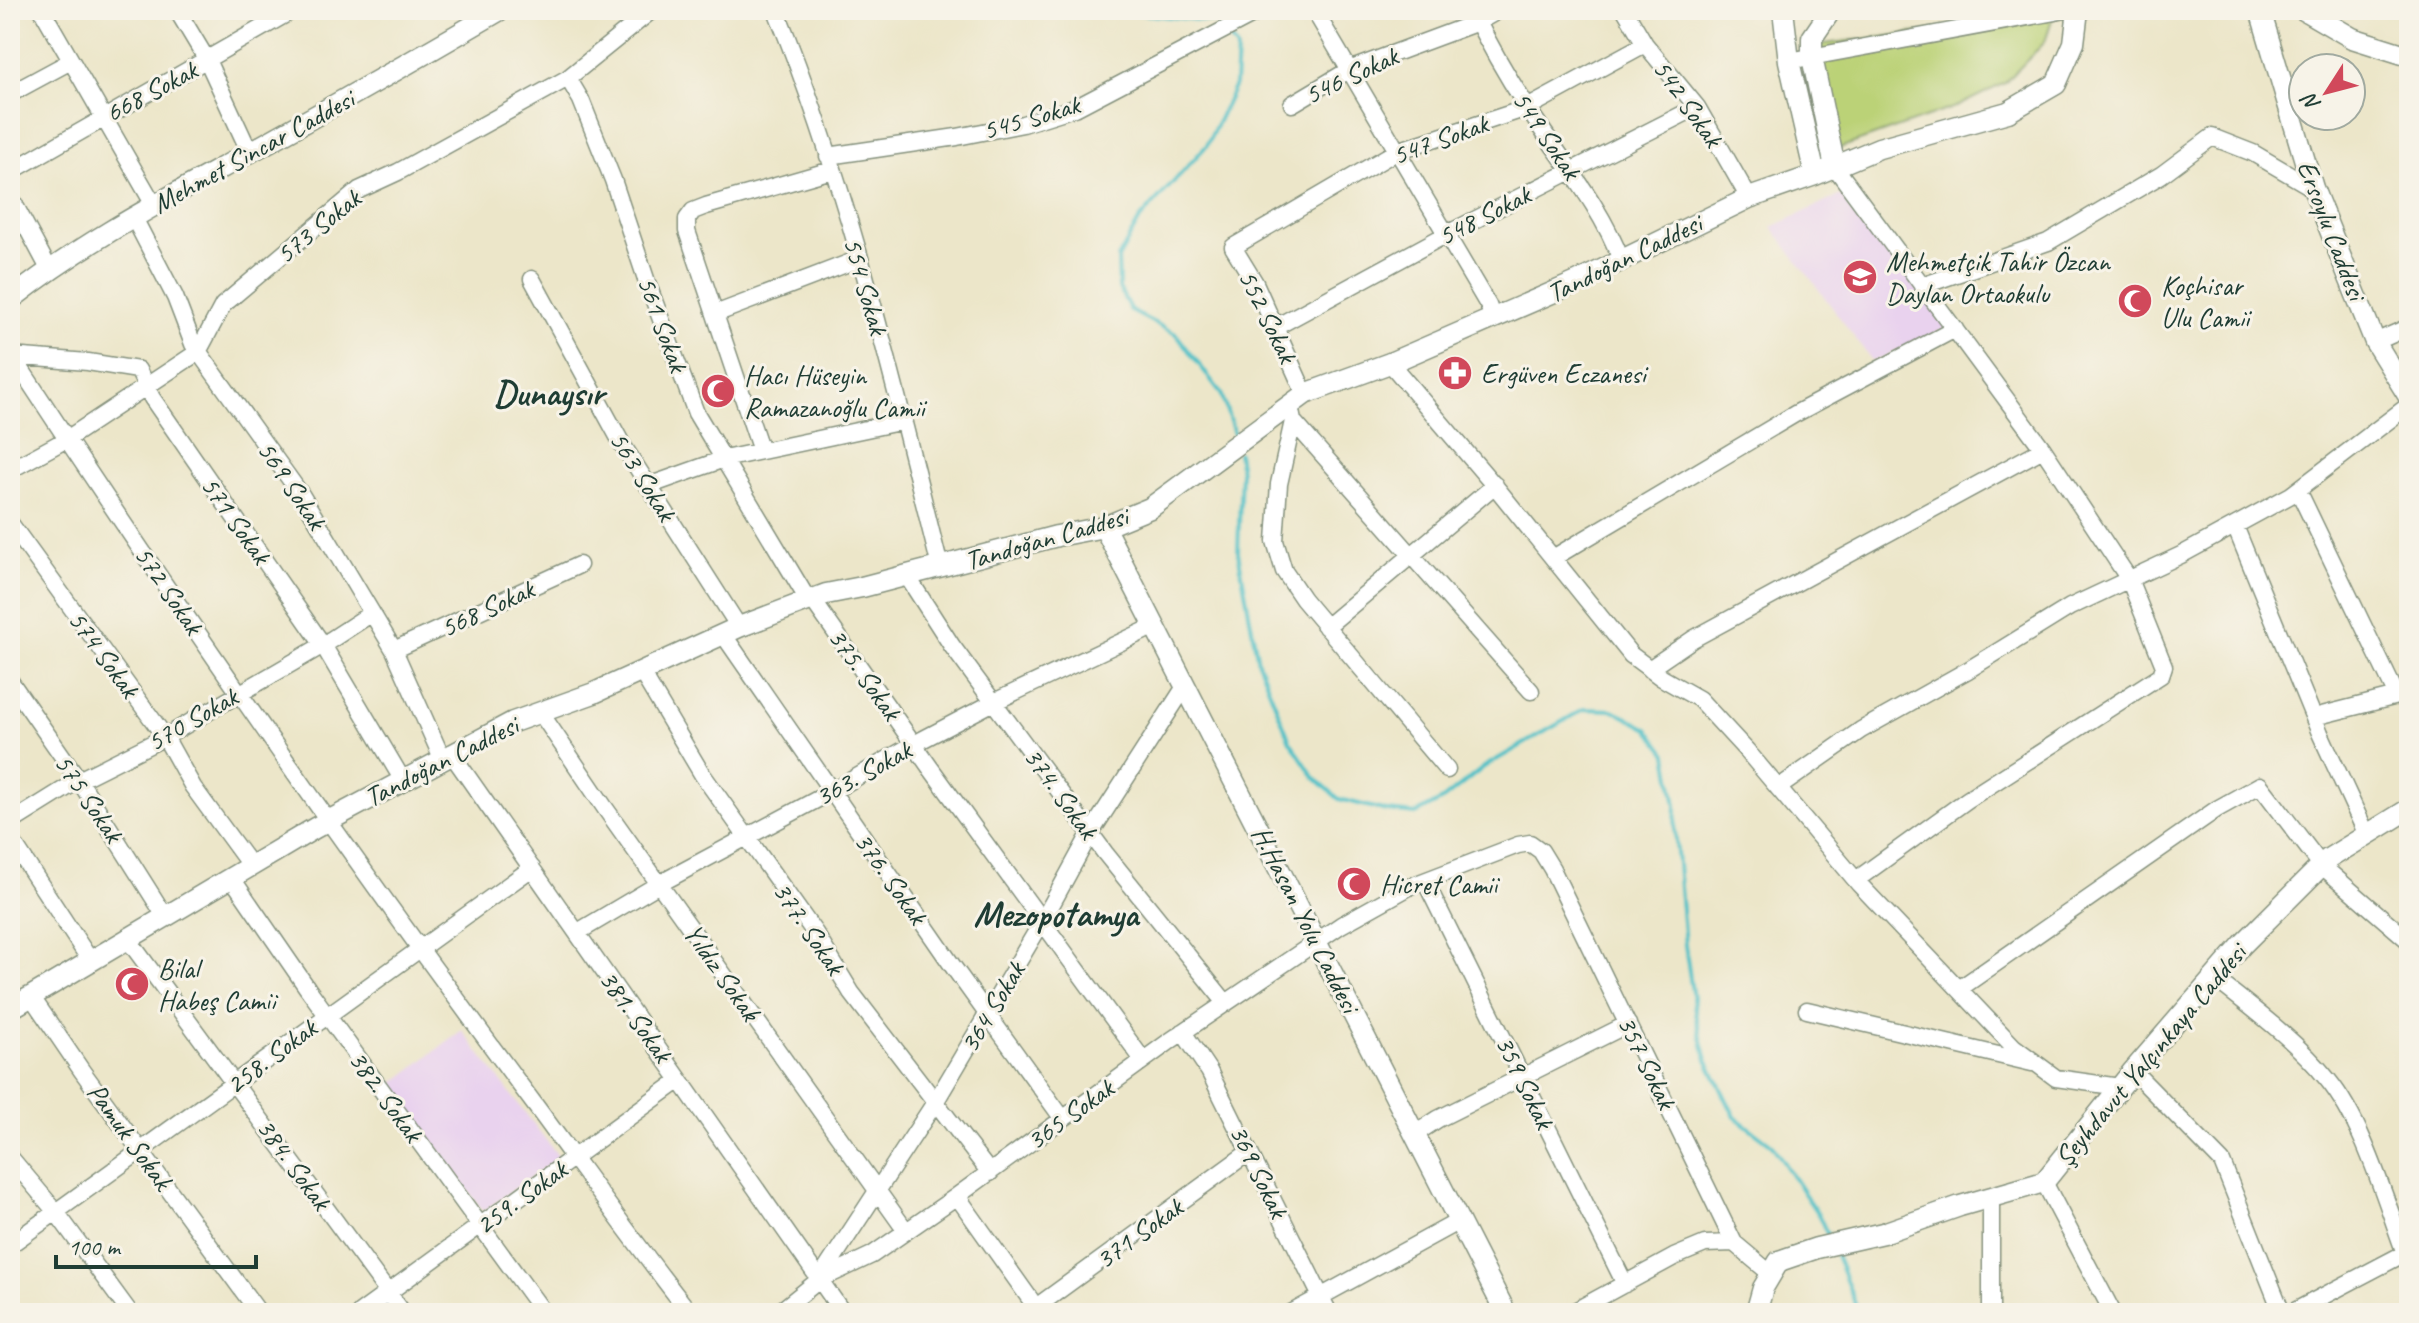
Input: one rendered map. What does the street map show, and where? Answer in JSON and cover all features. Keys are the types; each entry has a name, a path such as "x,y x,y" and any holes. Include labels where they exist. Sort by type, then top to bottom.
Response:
{"street":[{"path":"42,10 154,205"},
{"path":"177,10 207,60 250,153"},
{"name":"668 Sokak","path":"10,172 293,10"},
{"name":"573 Sokak","path":"10,470 67,439 198,352 223,305 359,190 398,172 568,78 652,10"},
{"name":"554 Sokak","path":"776,10 830,163 859,259 940,567"},
{"name":"545 Sokak","path":"715,314 687,231 687,219 693,211 830,163 1023,124 1077,107 1262,10"},
{"path":"1314,10 1447,234 1493,318"},
{"name":"546 Sokak","path":"1292,104 1349,70 1475,16 1499,10"},
{"name":"542 Sokak","path":"1625,10 1645,44 1697,107 1749,198"},
{"path":"1783,10 1789,61 1815,175"},
{"path":"1831,10 1812,38 1812,57 1835,167 2043,449 2129,579 2164,666 2161,675 1967,800 1856,880"},
{"path":"1789,61 2066,10"},
{"name":"Tandoğan Caddesi","path":"16,1004 327,821 513,722 642,673 731,630 810,599 1057,536 1104,527 1150,508 1233,447 1296,407 1621,260 1749,198 1879,148 2008,112 2056,84 2074,43 2078,10"},
{"name":"Ersoylu Caddesi","path":"2260,10 2313,188 2375,342 2409,397"},
{"path":"2304,10 2352,38 2409,56"},
{"name":"Mehmet Sincar Caddesi","path":"10,300 49,269 154,205 420,58 498,11"},
{"name":"549 Sokak","path":"1475,16 1527,108 1572,170 1615,243 1621,260"},
{"name":"547 Sokak","path":"1240,241 1397,151 1527,108 1645,44"},
{"path":"10,94 71,61"},
{"name":"561 Sokak","path":"568,78 581,100 613,180 696,413 810,599"},
{"name":"548 Sokak","path":"1274,328 1447,234 1697,107"},
{"path":"1922,286 2048,242 2161,175 2212,137 2253,153 2313,188"},
{"path":"10,196 49,269"},
{"name":"569 Sokak","path":"134,218 175,297 193,344 302,496 394,650 447,756"},
{"name":"552 Sokak","path":"1240,241 1233,247 1255,283 1274,328 1296,407 1411,554 1531,691"},
{"path":"761,451 715,314 859,259"},
{"name":"563 Sokak","path":"532,279 622,444 731,630"},
{"path":"2375,342 2409,327"},
{"path":"1553,558 1795,414 1955,329"},
{"name":"571 Sokak","path":"12,356 88,362 138,370 152,398 323,645 402,779"},
{"name":"572 Sokak","path":"12,356 327,821 690,1313"},
{"path":"1390,363 1495,485 1631,655 1699,699 1856,880 2014,1047 2056,1078 2126,1079 2222,1162 2282,1313"},
{"path":"1778,788 1861,730 1968,670 2070,607 2235,526 2298,490 2409,405"},
{"path":"1296,407 1279,484 1275,541 1284,571 1326,627 1447,770"},
{"path":"648,486 724,459 904,421"},
{"path":"1649,669 1706,631 2043,449"},
{"path":"1326,627 1495,485"},
{"path":"2298,490 2403,694 2314,717"},
{"name":"574 Sokak","path":"10,523 165,737 193,787 250,865"},
{"path":"2235,526 2367,835"},
{"name":"H.Hasan Yolu Caddesi","path":"1104,527 1506,1313"},
{"name":"568 Sokak","path":"394,650 579,565"},
{"name":"374. Sokak","path":"907,576 952,646 1090,834 1226,1003"},
{"name":"375. Sokak","path":"810,599 1143,1060"},
{"name":"570 Sokak","path":"10,823 79,780 165,737 372,613"},
{"name":"363. Sokak","path":"578,932 914,744 994,702 1155,626"},
{"name":"376. Sokak","path":"731,630 831,792 1063,1119"},
{"name":"377. Sokak","path":"642,673 702,774 815,933 851,992 990,1173"},
{"name":"575 Sokak","path":"10,681 79,780 165,916"},
{"name":"364 Sokak","path":"778,1313 819,1280 936,1101 1090,834 1186,685"},
{"name":"Yıldız Sokak","path":"540,712 906,1231"},
{"name":"381. Sokak","path":"447,756 578,932 843,1313"},
{"path":"1959,989 2217,809 2260,785 2321,865 2409,941"},
{"name":"Şeyhdavut Yalçınkaya Caddesi","path":"1771,1274 1779,1261 1817,1248 1883,1233 2044,1182 2126,1079 2243,944 2321,865 2409,809"},
{"path":"10,838 90,960"},
{"name":"365 Sokak","path":"819,1280 872,1255 1143,1060 1341,925 1425,881 1530,843"},
{"name":"357 Sokak","path":"1530,843 1541,851 1552,869 1734,1243 1771,1274"},
{"name":"258. Sokak","path":"10,1245 532,868"},
{"name":"382. Sokak","path":"231,877 327,1015 544,1313"},
{"name":"359 Sokak","path":"1425,881 1625,1284"},
{"name":"384. Sokak","path":"127,938 403,1313"},
{"path":"2214,978 2267,1020 2328,1080 2364,1145 2407,1252 2291,1313"},
{"name":"Pamuk Sokak","path":"16,1004 141,1151 259,1313"},
{"path":"1807,1010 2038,1065"},
{"path":"1415,1134 1628,1024"},
{"name":"369 Sokak","path":"1183,1032 1209,1071 1329,1313"},
{"name":"259. Sokak","path":"360,1313 680,1080"},
{"name":"371 Sokak","path":"1035,1311 1249,1152"},
{"path":"10,1157 56,1212 130,1313"},
{"path":"2044,1182 2113,1313"},
{"path":"957,1196 1035,1311"},
{"path":"1991,1197 1991,1313"},
{"path":"1291,1313 1459,1221"},
{"path":"1571,1313 1705,1244 1734,1243"},
{"path":"1756,1313 1763,1288 1771,1274"}],"shaded area":[{"name":"Mehmetçik Tahir Özcan Daylan Ortaokulu","path":"1841,195 1852,199 1948,327 1873,362 1772,227"},
{"path":"462,1030 559,1157 483,1211 391,1085"}],"green space":[{"path":"2053,16 2045,42 2005,83 1958,106 1834,150 1807,46"}],"waterway":[{"path":"1044,10 1106,10 1218,22 1222,28"},
{"path":"1227,35 1237,49 1235,85 1207,145 1140,219 1118,258 1119,288 1131,311 1176,334 1221,393 1235,437"},
{"path":"1238,453 1241,472 1238,552 1258,662 1290,741 1314,777 1339,799 1387,811 1416,814 1444,799 1484,767 1584,709 1613,710 1648,729 1667,754 1676,806 1675,830 1685,945 1696,1018 1707,1060 1735,1117 1772,1145 1819,1216 1829,1238"},
{"path":"1834,1250 1859,1313"}],"place":[{"name":"Mehmetçik Tahir Özcan Daylan Ortaokulu","path":"1860,277"},
{"name":"Koçhisar Ulu Camii","path":"2135,301"},
{"name":"Ergüven Eczanesi","path":"1455,373"},
{"name":"Hacı Hüseyin Ramazanoğlu Camii","path":"718,391"},
{"name":"Hicret Camii","path":"1354,884"},
{"name":"Bilal Habeş Camii","path":"132,984"}],"district":[{"name":"Dunaysır","path":"549,393"},
{"name":"Mezopotamya","path":"1056,914"}]}
